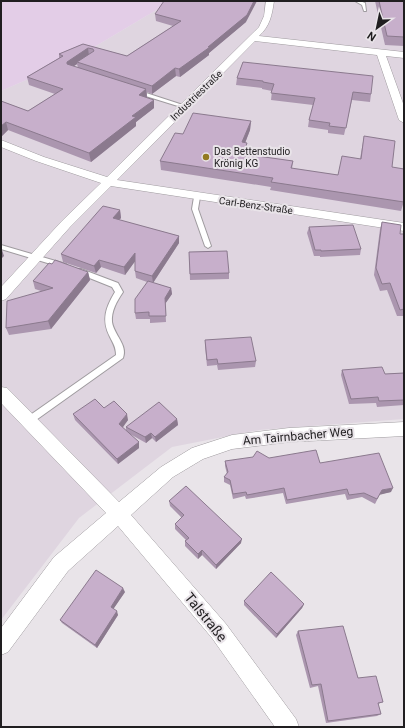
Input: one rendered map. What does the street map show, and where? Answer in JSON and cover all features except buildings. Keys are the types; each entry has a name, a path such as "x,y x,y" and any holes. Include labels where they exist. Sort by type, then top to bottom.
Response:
{"street":[{"name":"Industriestraße","path":"1,296 66,224 263,28 268,16 270,1"},
{"path":"253,38 404,56"},
{"path":"381,53 404,120"},
{"path":"1,143 109,182"},
{"name":"Carl-Benz-Straße","path":"109,182 197,197 404,227"},
{"name":"Talstraße","path":"1,393 118,513 219,631 288,727"},
{"name":"Am Tairnbacher Weg","path":"118,513 167,472 198,453 232,442 289,435 404,429"},
{"path":"1,644 61,564 118,513"}],"lane":[{"path":"357,1 364,4 365,10"},
{"path":"131,90 183,106"},
{"path":"197,197 196,208 208,246"},
{"path":"1,247 115,285 119,292 111,305 108,317 112,333 120,346 120,356 29,421"}],"shaded area":[{"path":"1,1 165,1 158,9 74,59 1,91"},
{"path":"165,1 404,1 404,419 259,430 172,447 79,518 1,620 1,91 74,59 158,9"}],"place":[{"name":"Das Bettenstudio Krönig KG","path":"206,157"}]}
